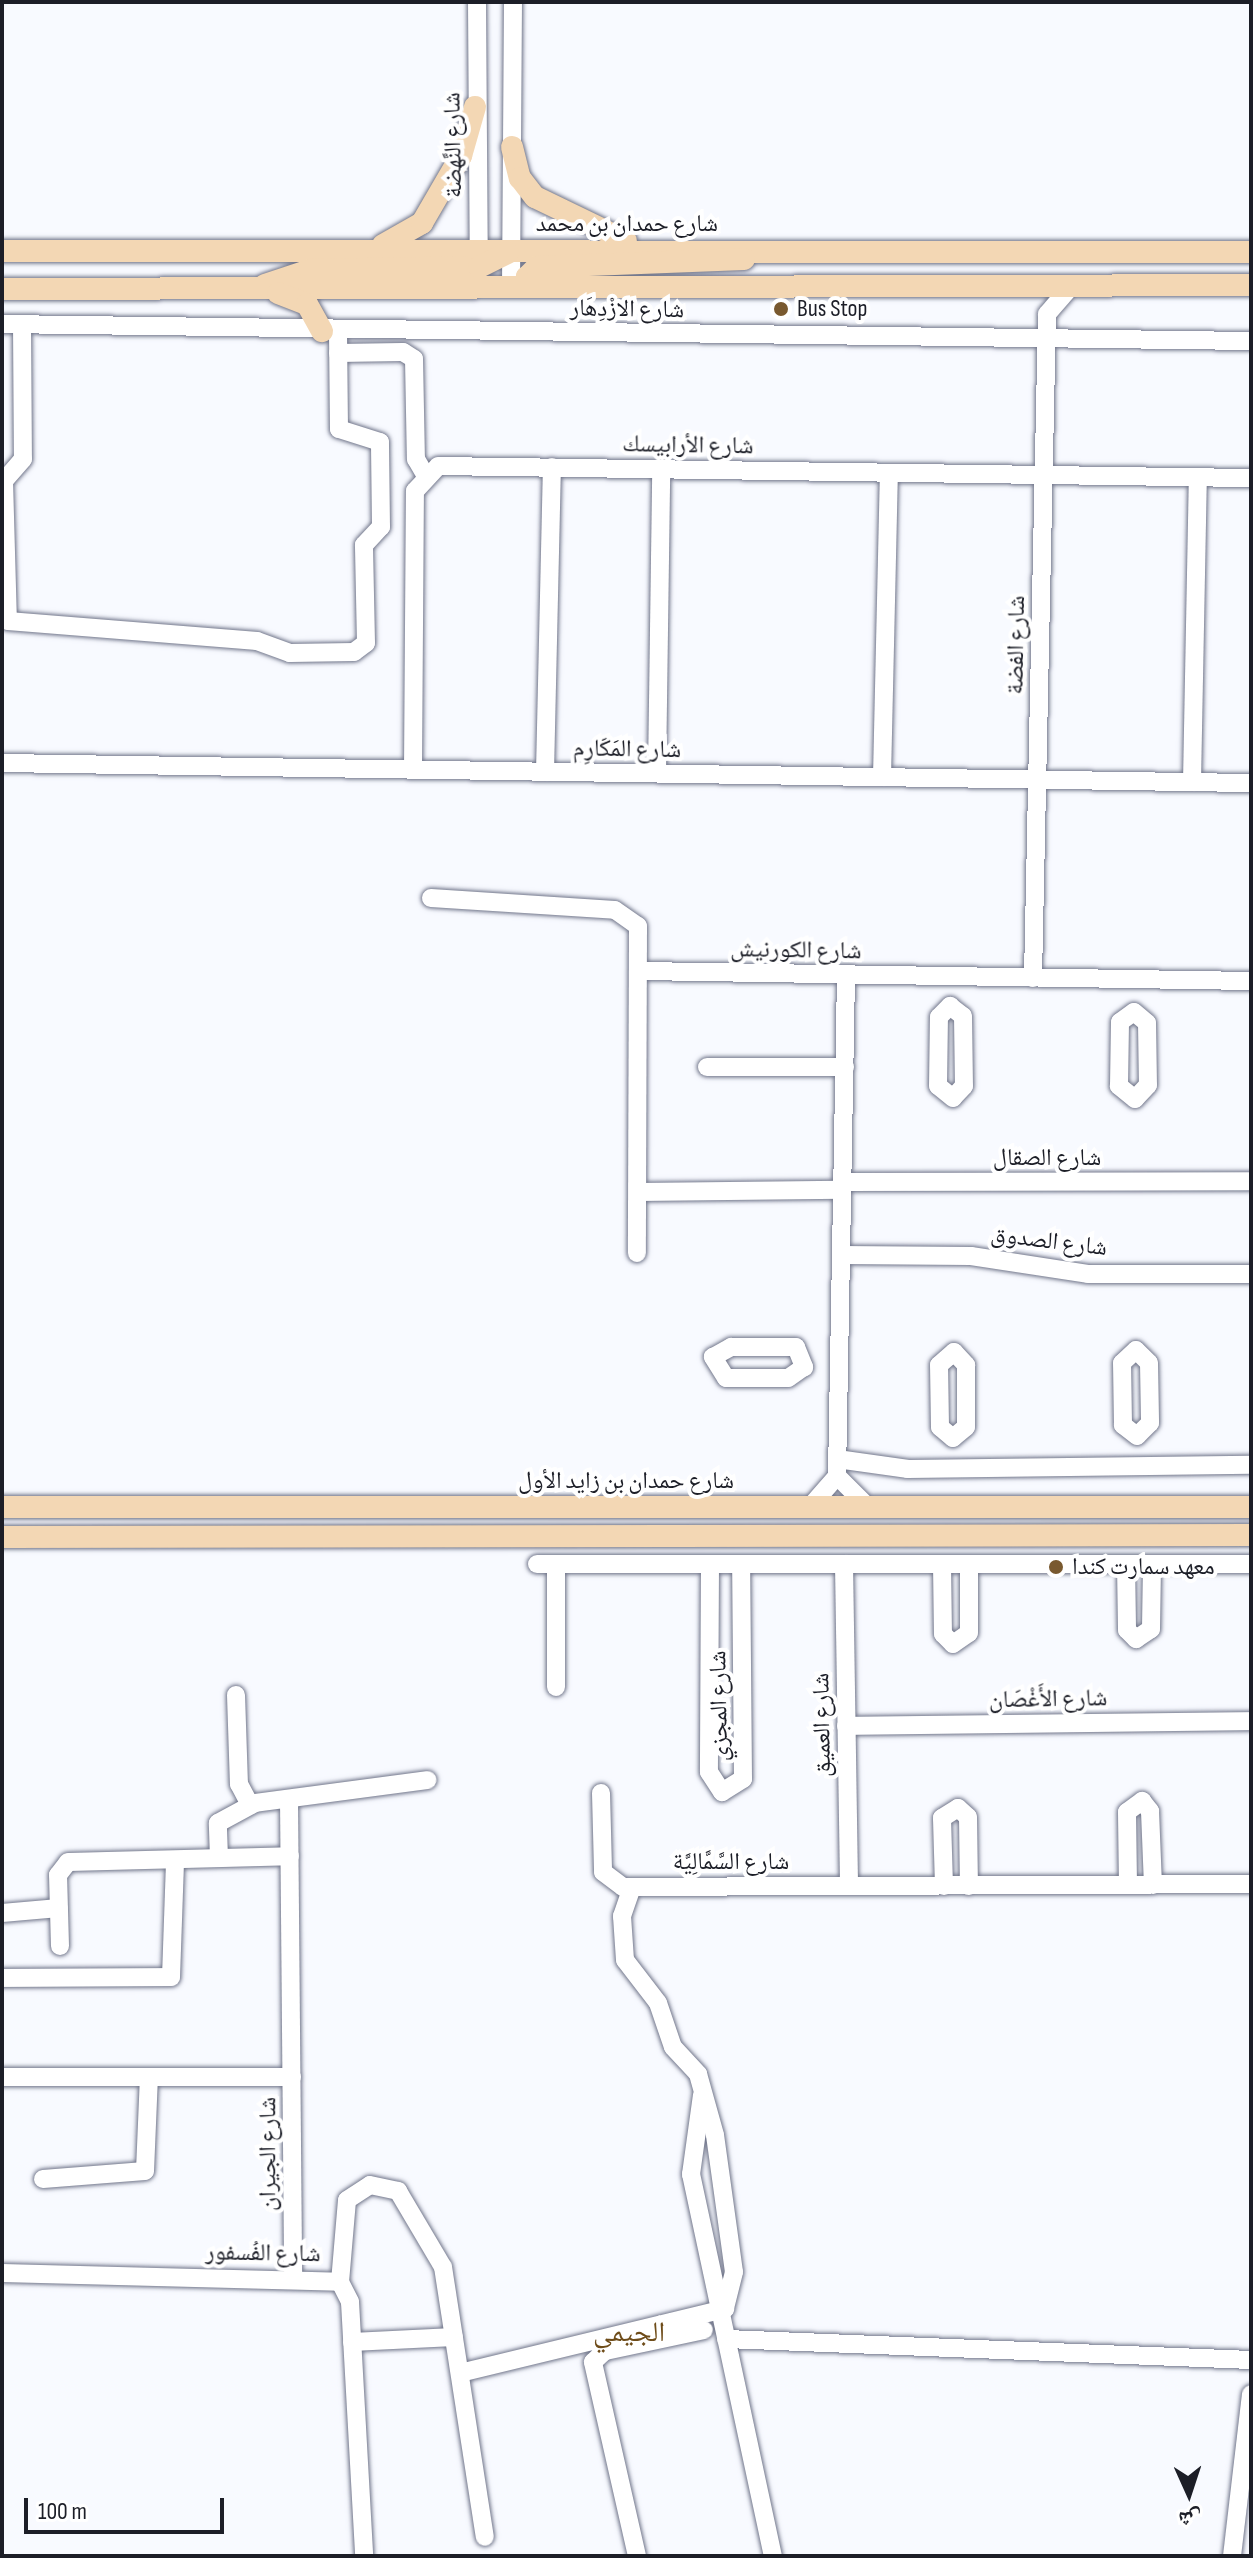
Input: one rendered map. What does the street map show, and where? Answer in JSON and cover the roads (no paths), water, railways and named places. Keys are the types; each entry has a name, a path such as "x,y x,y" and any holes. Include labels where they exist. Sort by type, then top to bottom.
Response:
{"main road":[{"path":"336,251 396,242 422,223 461,156 475,107"},
{"path":"512,147 520,178 535,197 598,233 654,249"},
{"name":"شارع حمدان بن محمد","path":"2,289 261,288 479,268 512,250 1251,252"},
{"name":"شارع حمدان بن محمد","path":"2,251 336,251 479,268 511,287 1251,285"},
{"path":"535,287 527,277 537,267 715,266 760,251"},
{"path":"261,288 307,304 330,331"},
{"name":"شارع حمدان بن زايد الأول","path":"2,1507 1251,1507"},
{"path":"2,1537 1251,1535"}],"street":[{"name":"شارع النَّهضة","path":"477,2 475,107 479,268"},
{"path":"511,287 513,2"},
{"path":"1021,286 1047,314 1072,285"},
{"name":"شارع الفضة","path":"1033,978 1047,314"},
{"name":"شارع الازْدِهَار","path":"2,324 330,331 1251,341"},
{"path":"22,324 23,459 4,481 8,621 257,641 290,653 354,652 366,643 364,545 381,527 380,442 340,431 338,353 330,331"},
{"path":"338,353 403,352 414,359 416,459 424,473 415,491 413,769"},
{"name":"شارع الأرابيسك","path":"424,473 447,466 1251,478"},
{"path":"545,772 552,467"},
{"path":"657,773 661,469"},
{"path":"882,777 889,473"},
{"path":"1192,782 1198,478"},
{"name":"شارع المَكَارِم","path":"2,763 1251,783"},
{"path":"431,898 623,912 641,933 637,1253"},
{"name":"شارع الكورنيش","path":"641,971 1251,981"},
{"path":"810,1507 837,1468 846,975"},
{"path":"950,976 950,1006"},
{"path":"1134,979 1134,1012"},
{"path":"707,1067 845,1067"},
{"name":"شارع الصقال","path":"638,1192 1251,1181"},
{"name":"شارع الصدوق","path":"841,1255 971,1256 1088,1274 1251,1274"},
{"path":"805,1362 839,1362"},
{"path":"1137,1436 1138,1467"},
{"path":"953,1438 953,1468"},
{"path":"837,1468 1251,1465"},
{"path":"837,1468 868,1507"},
{"path":"754,1536 780,1564"},
{"path":"780,1564 804,1536"},
{"path":"556,1687 546,1564 1251,1564"},
{"name":"شارع المجزي","path":"710,1564 709,1772 722,1792 743,1779 741,1564"},
{"name":"شارع العميق","path":"844,1564 849,1886"},
{"path":"942,1564 943,1634 953,1644 969,1633 969,1564"},
{"path":"1126,1564 1127,1630 1136,1639 1151,1629 1152,1564"},
{"path":"236,1695 239,1784 250,1805"},
{"name":"شارع الأَغْصَان","path":"846,1726 1251,1721"},
{"path":"219,1858 218,1823 250,1805 427,1780"},
{"path":"601,1793 603,1872 632,1887 622,1916 625,1960 658,2003 669,2040 698,2074 719,2155 734,2272 725,2309 726,2339 773,2556"},
{"path":"289,1799 292,2077"},
{"path":"1128,1885 1127,1812 1142,1801 1150,1811 1153,1885"},
{"path":"944,1886 942,1818 958,1808 968,1817 969,1886"},
{"path":"60,1946 58,1872 68,1862 290,1856"},
{"path":"2,1978 171,1977 175,1860"},
{"name":"شارع السَّمَّالِيَّة","path":"632,1887 1251,1884"},
{"path":"2,1913 59,1908"},
{"name":"شارع الجيران","path":"2,2077 292,2077 293,2277"},
{"path":"43,2179 145,2171 149,2077"},
{"path":"702,2095 691,2174 703,2251 725,2309"},
{"path":"340,2282 347,2200 361,2188 389,2187 435,2245 454,2337 485,2537"},
{"name":"شارع الفُسفور","path":"2,2273 293,2277 340,2282 348,2294 364,2556"},
{"path":"460,2373 725,2309"},
{"path":"637,2556 593,2362 605,2351 704,2330"},
{"path":"352,2342 454,2337"},
{"path":"726,2339 1251,2360"},
{"path":"1232,2556 1251,2394"}],"place":[{"name":"Bus Stop","path":"781,309"},
{"name":"معهد سمارت كندا","path":"1056,1567"}],"district":[{"name":"الجيمي","path":"629,2333"}]}
